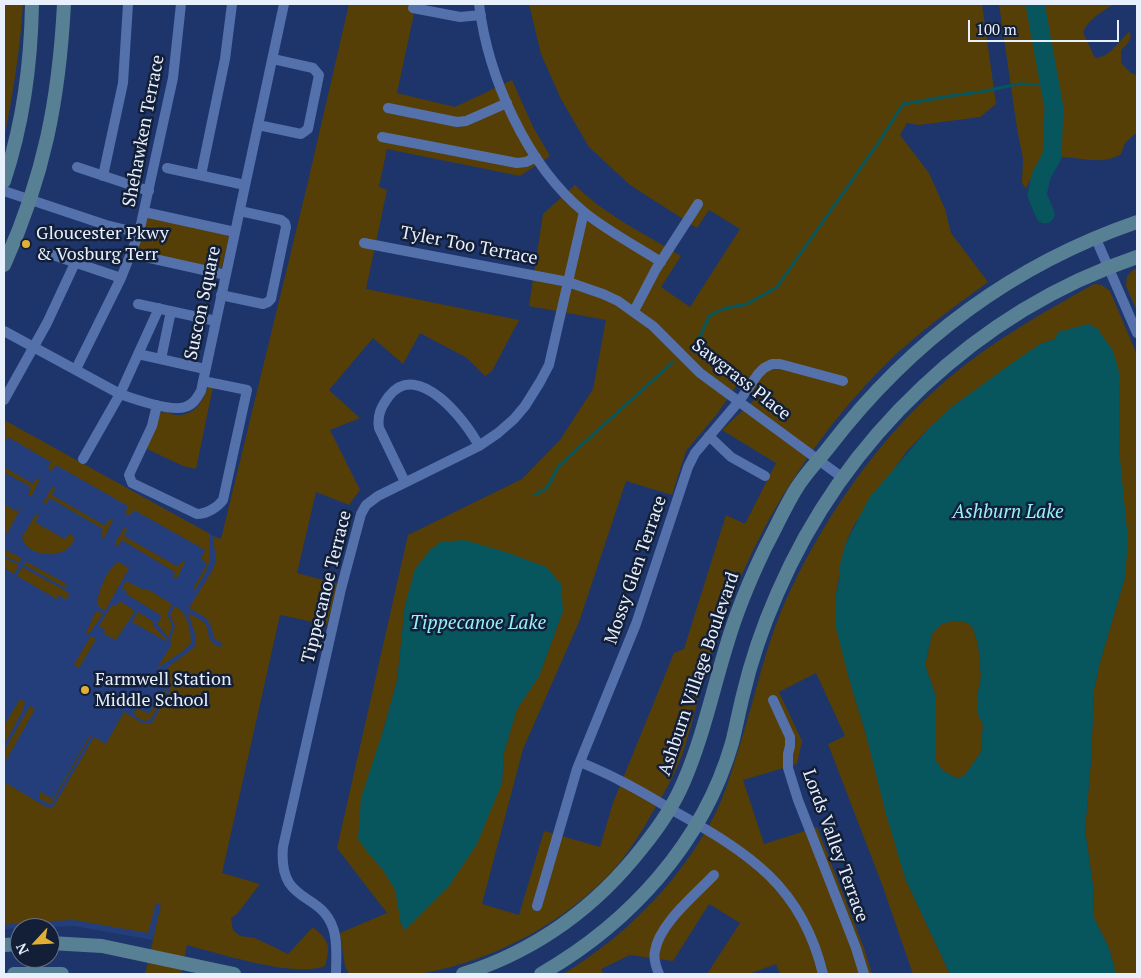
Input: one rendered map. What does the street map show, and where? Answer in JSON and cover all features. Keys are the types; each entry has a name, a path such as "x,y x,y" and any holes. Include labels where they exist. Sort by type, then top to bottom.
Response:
{"main road":[{"path":"4,181 17,137 24,98 28,72 32,4"},
{"path":"4,265 31,200 49,137 57,89 64,4"},
{"name":"Ashburn Village Boulevard","path":"463,974 518,952 550,934 577,915 616,880 631,863 670,809 684,781 727,643 752,577 798,486 865,402 920,348 996,290 1025,273 1096,238 1137,222"},
{"path":"541,974 577,952 620,918 657,880 697,824 713,792 732,743 754,657 777,593 791,563 825,504 865,448 891,419 943,368 982,338 1016,315 1072,283 1109,266 1137,257"},
{"path":"60,944 102,946 138,952 234,974"},
{"path":"14,974 62,974"}],"street":[{"path":"104,176 123,83 128,4"},
{"name":"Shehawken Terrace","path":"76,370 121,278 139,233 172,78 182,4"},
{"path":"201,175 225,59 232,4"},
{"name":"Suscon Square","path":"4,331 120,394 177,409 186,407 198,397 284,4"},
{"path":"479,4 488,51 507,103 536,158 557,186 584,212 661,262"},
{"path":"413,8 460,17 481,15"},
{"path":"258,125 301,134 305,133 308,129 319,75 317,70 272,59"},
{"path":"388,108 457,122 466,121 507,103"},
{"path":"382,138 517,163 536,158"},
{"path":"77,167 149,191"},
{"path":"167,168 245,185"},
{"path":"4,191 106,225 139,233"},
{"path":"634,311 661,262 698,204"},
{"path":"221,295 263,304 271,299 286,227 285,223 281,220 240,211"},
{"path":"144,212 235,232"},
{"name":"Tippecanoe Terrace","path":"336,974 334,929 325,914 297,892 287,881 282,862 283,847 341,589 361,514 372,499 479,446 498,434 514,419 544,376 552,355 584,212"},
{"path":"1096,238 1137,334"},
{"name":"Tyler Too Terrace","path":"364,243 568,282"},
{"path":"47,253 121,278"},
{"path":"132,254 226,275"},
{"path":"4,400 47,323 75,263"},
{"name":"Sawgrass Place","path":"568,282 603,294 634,311 653,326 700,373 740,400 818,461 843,478"},
{"path":"138,304 216,321"},
{"path":"83,459 120,394 159,308"},
{"path":"161,359 171,311"},
{"path":"138,354 205,369"},
{"name":"Mossy Glen Terrace","path":"537,906 580,762 636,624 688,467 696,453 740,400 758,374 772,364 780,364 843,382"},
{"path":"157,405 152,426 129,475 129,479 132,483 197,514 202,514 223,500 247,390 203,381"},
{"path":"405,482 379,428 378,420 383,405 392,392 399,387 407,384 416,384 437,394 471,431 479,446"},
{"path":"709,436 731,457 765,476"},
{"name":"Lords Valley Terrace","path":"773,700 790,737 788,768 798,800 856,948 864,974"},
{"path":"580,762 622,781 697,824 741,851 764,869 790,898 800,914 811,938 823,974"},
{"path":"659,974 654,953 667,924 714,875"}],"shaded area":[{"path":"4,4 23,4 16,72 4,139"},
{"path":"349,4 416,4 397,93 455,107 512,80 533,127 550,156 520,176 387,149 379,187 387,190 366,289 519,320 492,371 485,376 467,358 420,333 403,364 373,338 329,390 360,418 330,430 360,490 349,505 316,492 297,573 338,584 327,625 280,615 222,873 260,884 237,914 231,918 233,930 240,936 255,938 288,954 313,927 327,944 328,953 325,966 312,969 277,967 237,959 187,945 181,974 145,974 161,905 156,903 148,933 74,920 60,921 60,918 10,918 10,924 4,925 4,782 48,808 54,806 94,737 106,744 124,712 144,724 152,723 171,689 168,686 171,681 162,675 195,646 196,636 188,613 204,622 209,639 215,645 221,647 222,642 215,640 207,620 189,608 212,571 216,561 213,536 221,539 307,186"},
{"path":"529,4 982,4 996,104 980,117 919,125 907,123 900,135 929,173 945,209 951,233 988,282 900,350 853,399 806,460 778,504 755,546 729,605 708,665 679,763 642,831 616,867 575,905 553,921 504,948 452,967 419,974 349,974 345,966 340,933 387,913 337,848 408,535 522,479 560,440 593,389 606,320 529,306 543,214 575,185 612,215 681,256 661,287 690,307 740,229 709,210 697,228 630,185 589,147 561,99 541,54","holes":["739,382 757,397 722,430 776,463 745,524 726,515 684,649 674,653 613,803 600,847 544,831 519,915 482,904 523,749 579,622 626,481 672,495 686,451 717,414","415,570 563,611 539,676 517,709 504,752 502,783 401,924 397,898 392,883 358,839 383,731 397,681 405,606"]},
{"path":"999,4 1114,4 1092,19 1083,32 1095,58 1109,52 1129,32 1131,36 1128,43 1121,50 1121,63 1131,73 1137,75 1137,134 1125,143 1121,154 1106,160 1067,157 1040,158 1026,189 1022,183 1023,159"},
{"path":"149,216 226,233 229,237 222,267 218,270 139,252 138,249 146,219"},
{"path":"1137,268 1137,311 1126,286 1127,276"},
{"path":"1094,284 1102,285 1110,291 1137,355 1137,974 1116,974 1109,948 1094,918 1093,886 1085,830 1091,760 1094,689 1125,577 1119,449 1120,375 1055,339 1040,344 953,406 907,451 854,525 845,545 835,599 848,675 905,878 950,974 913,974 883,887 828,744 845,736 816,673 779,692 802,741 797,764 743,780 764,844 817,827 864,948 872,974 780,974 776,964 749,974 707,974 740,923 709,904 673,961 630,955 601,969 604,974 563,974 589,957 626,928 660,894 702,837 718,809 726,787 743,736 767,651 782,609 822,531 859,475 902,423 950,377 1002,339"},
{"path":"208,387 213,387 196,469 183,466 145,448 160,413 166,412 182,415 193,411 200,403"},
{"name":"Farmwell Station Middle School","path":"4,420 221,540 244,549 153,940 74,926 60,927 60,918 10,918 10,929 4,929"},
{"path":"4,420 210,534 209,563 195,590 193,589 207,564 201,559 205,550 134,510 130,515 127,515 125,513 128,506 56,465 51,471 48,468 51,462 8,437 4,443"},
{"path":"4,467 33,484 37,478 40,479 32,495 28,495 31,487 4,472"},
{"path":"53,486 55,489 52,495 105,526 109,520 113,520 104,538 101,537 103,529 50,498 46,504 43,503"},
{"path":"4,504 17,512 22,506 7,533 4,532"},
{"path":"36,514 39,517 35,522 64,539 71,533 74,539 70,546 56,554 47,554 39,553 25,544 22,537"},
{"path":"125,527 127,529 124,536 178,567 182,561 185,562 177,578 173,578 175,572 122,540 118,546 115,545"},
{"path":"4,549 21,558 20,563 4,556"},
{"path":"4,558 19,565 14,574 4,568"},
{"path":"27,562 65,583 67,586 65,588 23,564"},
{"path":"118,562 129,568 105,611 97,605 99,594 110,569"},
{"path":"22,567 69,593 68,598 65,599 59,595 57,599 17,576"},
{"path":"126,581 144,590 147,589 172,604 167,614 172,625 169,638 157,624 162,616 126,594 127,591 123,589 121,591"},
{"path":"120,601 135,611 116,640 104,634 105,630 99,626 112,605 116,606"},
{"path":"175,606 183,612 188,622 191,643 183,651 157,668 172,644 170,641 175,626 170,615"},
{"path":"98,611 103,614 88,635 86,633 95,613"},
{"path":"138,612 154,622 153,626 166,641 132,622"},
{"path":"952,621 965,622 972,626 978,643 981,677 977,698 977,712 983,725 981,752 964,776 956,778 942,770 935,759 935,694 925,665 932,634 941,624"},
{"path":"91,636 96,639 79,668 74,665"},
{"path":"166,688 167,691 150,720 144,721 135,716 134,712 137,708 149,714 154,706 156,707"},
{"path":"20,699 25,702 23,710 4,745 4,726"},
{"path":"30,706 35,709 4,764 4,751"},
{"path":"90,735 52,803 49,804 39,798 40,792 53,799"}],"water":[{"name":"Ashburn Lake","path":"1088,324 1097,328 1113,351 1120,375 1119,449 1128,540 1125,577 1094,689 1091,760 1085,830 1093,886 1094,918 1109,948 1116,974 950,974 905,878 848,675 835,624 835,599 840,565 845,545 869,498 929,428 953,406 1012,363 1040,344 1055,339 1058,332","holes":["952,621 965,622 972,626 978,643 981,677 977,698 977,712 983,725 981,752 964,776 956,778 942,770 935,759 935,694 925,665 932,634 941,624"]},
{"name":"Tippecanoe Lake","path":"464,540 506,552 546,567 561,584 563,611 539,676 517,709 504,752 502,783 477,844 449,886 405,930 401,924 395,890 383,870 358,839 361,798 397,681 405,606 415,569 430,550 441,542"}],"waterway":[{"path":"1035,4 1054,108 1052,156 1041,176 1037,195 1045,214"},
{"path":"699,338 710,315 726,308 747,304 777,287 881,139 903,104 981,92 1018,84 1050,85"},
{"path":"535,495 547,488 558,467 673,362"}],"place":[{"name":"Gloucester Pkwy & Vosburg Terr","path":"26,244"},
{"name":"Farmwell Station Middle School","path":"85,690"}]}
